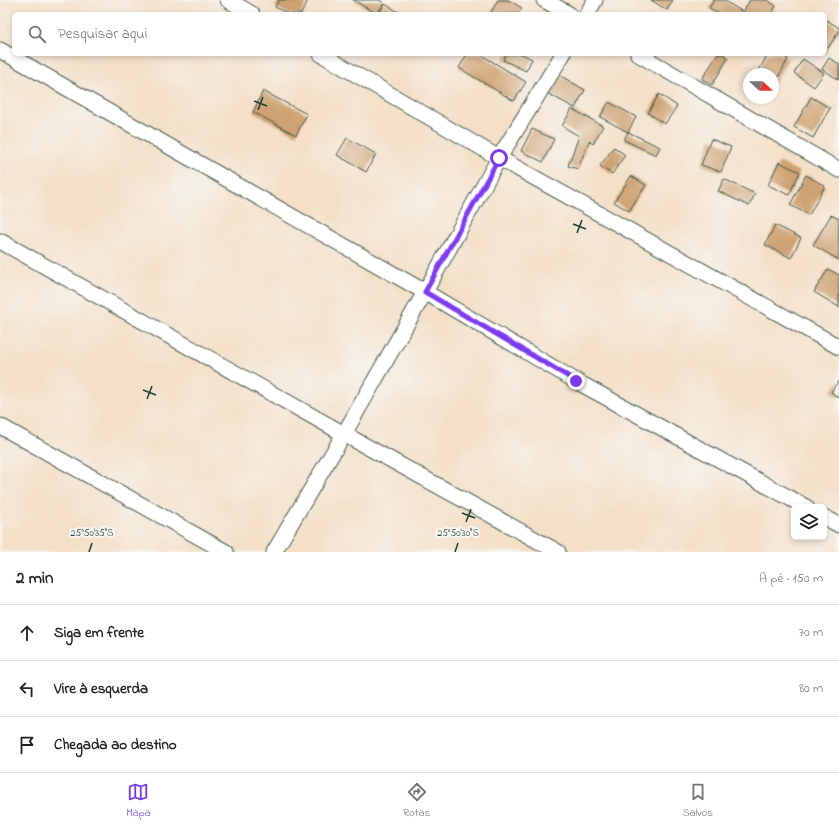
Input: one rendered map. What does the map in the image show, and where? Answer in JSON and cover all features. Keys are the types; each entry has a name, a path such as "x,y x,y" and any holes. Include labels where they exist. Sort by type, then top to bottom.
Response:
{"street":[{"path":"228,0 249,12"},
{"path":"544,0 565,12"},
{"path":"588,12 595,0"},
{"path":"0,50 425,292 576,381 801,504"},
{"path":"324,56 499,158 839,347"},
{"path":"274,552 344,434 499,158 562,56"},
{"path":"641,56 839,170"},
{"path":"0,241 558,552"},
{"path":"0,426 226,552"},
{"path":"827,519 839,525"}],"building":[{"path":"279,0 308,0 302,12 285,12 275,7"},
{"path":"353,0 379,0 384,3 378,12 374,12"},
{"path":"498,0 508,0 522,8 519,12 491,12"},
{"path":"651,0 673,0 667,10"},
{"path":"714,0 723,0 743,12 716,12 709,8"},
{"path":"750,0 767,0 776,6 772,12 743,12"},
{"path":"385,4 399,12 380,12"},
{"path":"827,20 839,28 839,31 827,50"},
{"path":"466,56 483,56 526,82 514,101 459,68"},
{"path":"505,56 526,56 532,59 526,71 503,60"},
{"path":"717,56 726,56 728,58 712,85 702,79"},
{"path":"767,56 783,56 788,59 779,76 779,68 760,68"},
{"path":"829,58 839,64 839,80 822,69"},
{"path":"803,59 824,73 814,87 794,73"},
{"path":"554,72 585,90 575,108 543,91"},
{"path":"263,91 307,114 296,135 253,112"},
{"path":"659,94 677,106 665,124 648,113"},
{"path":"811,97 830,108 813,138 794,127"},
{"path":"609,102 636,117 628,132 600,117"},
{"path":"572,109 603,126 593,144 589,141 578,169 568,166 579,136 562,126"},
{"path":"532,129 554,139 543,162 521,151"},
{"path":"628,132 660,147 656,155 624,140"},
{"path":"347,138 376,154 366,172 337,155"},
{"path":"711,139 731,147 721,172 701,165"},
{"path":"614,147 625,155 612,174 600,166"},
{"path":"779,162 800,172 789,195 768,185"},
{"path":"806,175 825,186 809,215 790,205"},
{"path":"631,176 646,185 629,211 614,202"},
{"path":"724,179 755,194 749,206 718,191"},
{"path":"831,215 839,219 839,260 813,245"},
{"path":"775,225 801,238 791,258 765,245"},
{"path":"828,269 839,275 839,307 814,292"},
{"path":"839,380 839,398 831,392"}],"route":[{"path":"499,158 425,292 576,381"}]}
